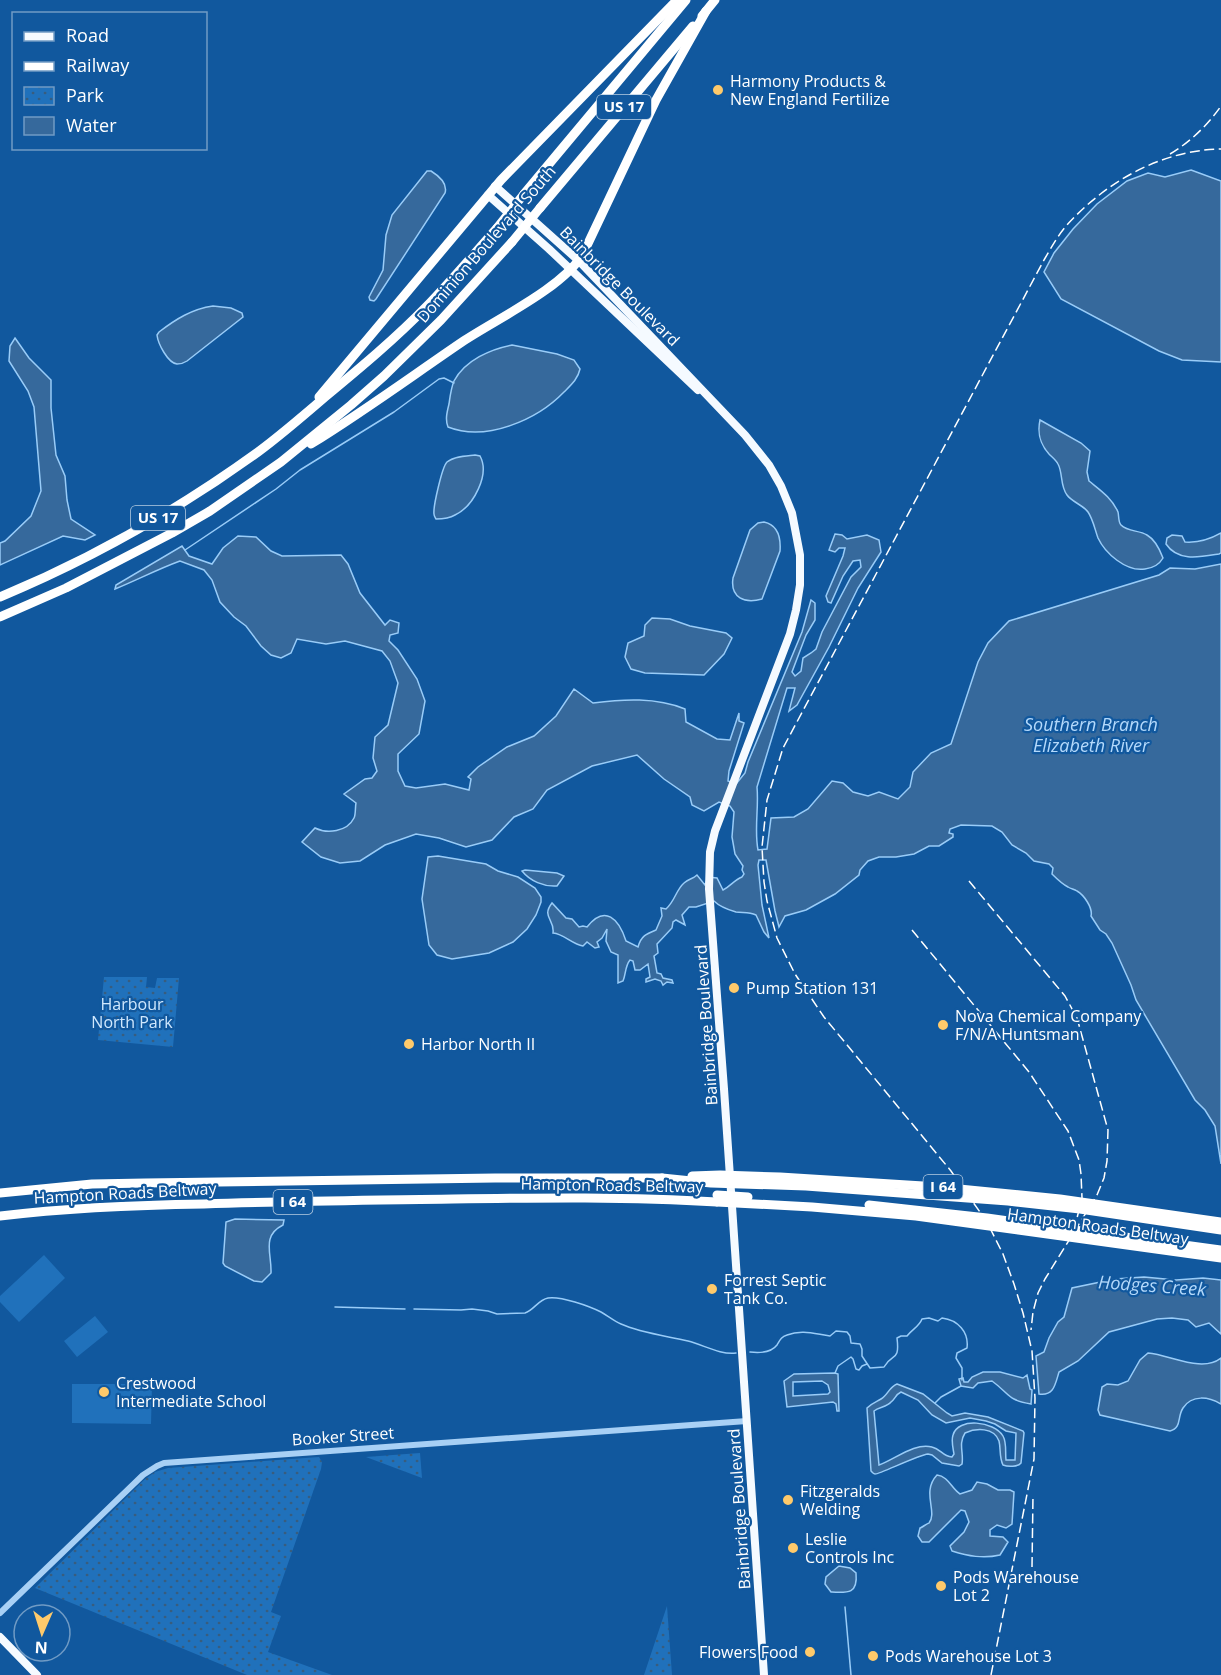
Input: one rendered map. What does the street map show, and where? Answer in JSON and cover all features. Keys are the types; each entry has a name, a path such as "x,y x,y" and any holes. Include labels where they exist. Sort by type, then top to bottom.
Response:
{"highway":[{"path":"302,417 495,186 677,0"},
{"name":"Dominion Boulevard South","path":"0,597 86,558 148,524 243,462 302,417 365,364 459,272 686,0"},
{"path":"281,462 328,434 571,270 579,261 656,100 710,6"},
{"name":"Dominion Boulevard South","path":"0,617 66,588 210,511 281,462 351,405 408,353 471,288 710,6"},
{"name":"Hampton Roads Beltway","path":"0,1192 92,1184 662,1178 720,1175 939,1187 1060,1199 1221,1222"},
{"path":"662,1178 711,1183 890,1191 1008,1201 1221,1230"},
{"path":"717,1198 930,1211 1221,1250"},
{"name":"Hampton Roads Beltway","path":"0,1216 131,1205 717,1198 916,1216 1221,1258"}],"main road":[{"name":"Bainbridge Boulevard","path":"495,186 579,261 763,456 781,486 795,527 801,569 799,597 790,634 725,804 712,844 709,869 764,1675"},
{"name":"Bainbridge Boulevard","path":"488,195 571,270 690,384 722,411"},
{"path":"0,1637 37,1675"}],"street":[{"name":"Booker Street","path":"0,1613 143,1475 165,1463 747,1421"}],"green space":[{"name":"Harbour North Park","path":"104,977 147,977 146,987 155,988 157,978 179,978 173,1047 98,1040"},
{"path":"44,1255 65,1278 19,1322 0,1302 0,1296"},
{"path":"95,1316 108,1332 77,1357 64,1341"},
{"path":"72,1384 152,1384 151,1424 72,1423"},
{"path":"420,1453 422,1478 366,1457"},
{"path":"319,1457 322,1462 321,1469 271,1612 281,1616 268,1652 332,1675 247,1675 35,1588 144,1480 155,1472 168,1468"},
{"path":"667,1606 672,1675 644,1675"}],"water":[{"path":"1191,170 1221,181 1221,362 1182,360 1159,351 1061,299 1044,272 1054,253 1073,229 1097,204 1127,181 1148,173 1165,177"},
{"path":"427,171 431,171 442,180 446,189 445,193 376,299 370,300 369,297 383,270 386,235 392,215"},
{"path":"213,306 231,308 242,313 243,317 184,363 174,363 161,348 157,335 159,332 184,315"},
{"path":"15,338 29,358 51,380 51,408 56,455 65,476 71,519 95,535 85,540 63,536 0,565 0,543 31,516 41,491 34,407 28,391 9,361 10,346"},
{"path":"512,345 557,354 574,360 580,369 578,376 553,402 510,426 478,432 448,427 447,416 451,392 459,374 479,357"},
{"path":"1040,420 1081,443 1090,451 1087,472 1089,481 1112,503 1118,512 1121,525 1147,535 1154,542 1163,558 1158,564 1145,569 1131,568 1117,560 1101,544 1088,512 1069,497 1062,484 1058,464 1041,443"},
{"path":"480,456 483,472 474,497 462,511 446,518 436,519 434,510 436,496 447,462 457,457"},
{"path":"764,522 773,526 778,532 780,551 762,599 745,600 736,595 733,578 750,530 758,523"},
{"path":"1221,533 1221,553 1219,554 1183,556 1171,550 1166,544 1167,538 1172,535 1182,536 1185,542 1195,542"},
{"name":"Southern Branch Elizabeth River","path":"835,534 847,539 867,535 879,540 881,552 858,588 797,705 789,711 795,688 787,688 757,787 758,850 767,849 771,818 794,817 808,809 832,781 843,783 853,792 868,796 879,792 898,799 910,787 913,772 931,753 951,744 978,662 988,643 1009,621 1159,575 1170,568 1195,569 1221,564 1221,1164 1215,1126 1205,1110 1195,1100 1136,1000 1112,943 1091,916 1091,909 1087,902 1080,893 1069,888 1052,874 1053,868 1049,864 1034,861 992,826 961,825 950,829 949,833 953,834 953,837 939,846 929,846 914,854 879,857 868,861 860,870 859,875 835,894 806,910 785,916 779,927 766,860 759,860 762,905 769,938 756,915 733,911 714,901 689,907 682,915 685,925 676,920 673,922 672,928 657,944 658,953 654,956 657,973 663,978 672,980 673,983 667,982 663,985 661,981 655,979 646,982 646,979 650,977 648,964 640,970 635,970 633,961 630,960 623,981 618,983 618,955 611,952 606,941 607,929 597,942 599,947 595,948 587,942 583,946 579,945 553,933 548,915 552,903 566,918 572,919 579,927 587,927 600,916 611,917 619,926 626,941 638,947 644,936 656,930 662,916 661,908 666,909 669,906 686,882 697,875 705,885 708,877 717,878 723,890 744,874 743,866 735,854 732,837 734,812 730,806 719,802 704,811 692,805 690,797 664,779 637,755 592,766 547,790 533,809 514,817 492,840 466,847 439,838 416,834 385,845 360,861 340,863 321,857 302,842 315,828 325,831 336,830 351,823 355,816 356,803 344,794 365,779 372,778 377,771 373,758 375,737 388,725 398,683 390,661 382,651 345,641 326,644 297,639 291,653 281,658 271,655 246,626 220,602 212,580 204,570 180,561 115,589 116,585 182,546 189,556 212,564 223,548 238,536 256,537 271,551 282,556 341,555 348,564 360,593 385,625 390,620 399,623 398,633 390,635 389,641 398,650 417,679 425,701 419,734 398,754 398,771 405,786 416,788 445,784 469,790 471,779 468,777 478,767 507,747 534,736 556,716 574,689 593,703 639,700 674,705 685,709 686,722 717,739 730,740 739,713 739,721 744,723 728,781 736,784 745,773 802,632 811,600 815,603 815,620 806,635 792,672 795,676 801,671 803,658 816,649 822,632 851,577 861,567 860,560 853,561 843,576 831,603 828,602 826,596 845,548 839,548 835,552 829,550"},
{"path":"652,618 670,619 690,626 726,633 732,638 724,654 704,675 645,673 631,669 625,657 628,643 644,636 645,625"},
{"path":"438,856 486,864 498,871 518,877 535,888 541,897 541,902 527,929 513,942 489,953 452,959 437,955 429,945 422,899 428,857"},
{"path":"522,871 557,873 564,876 557,886 547,885 529,878"},
{"path":"235,1219 284,1220 283,1225 272,1234 269,1246 271,1273 262,1282 254,1281 223,1263 226,1222"},
{"path":"1144,1277 1221,1280 1221,1334 1209,1323 1196,1327 1188,1320 1172,1318 1157,1319 1109,1332 1078,1361 1059,1372 1051,1391 1039,1394 1036,1356 1044,1352 1058,1322 1064,1317 1072,1288 1115,1279"},
{"path":"1148,1353 1196,1364 1205,1364 1221,1358 1221,1404 1206,1398 1191,1400 1181,1411 1178,1425 1170,1431 1100,1415 1098,1410 1102,1387 1128,1381 1140,1360"},
{"path":"983,1372 1000,1372 1023,1378 1027,1375 1032,1390 1031,1404 1013,1398 992,1381 978,1383 973,1388 961,1386 959,1379 963,1378 964,1382 968,1382 972,1377"},
{"path":"794,1374 838,1374 839,1411 833,1402 787,1407 784,1381","holes":["822,1381 828,1385 830,1392 828,1394 793,1396 793,1382"]},
{"path":"897,1384 923,1394 952,1416 965,1413 988,1417 1023,1431 1021,1463 1013,1466 1003,1465 997,1436 989,1431 974,1430 965,1433 962,1441 962,1464 959,1466 942,1463 928,1454 874,1474 871,1471 867,1408 883,1397","holes":["901,1392 918,1400 932,1415 946,1423 970,1418 986,1421 1006,1431 1016,1433 1015,1460 1006,1460 1005,1442 998,1431 985,1424 969,1423 956,1429 952,1437 954,1454 952,1457 935,1448 925,1446 912,1449 879,1465 874,1411 889,1404"]},
{"path":"937,1475 947,1480 960,1494 972,1490 977,1482 998,1490 1014,1492 1012,1524 1006,1528 997,1525 990,1530 990,1536 1003,1537 1008,1542 1000,1555 976,1556 952,1551 950,1546 964,1532 969,1522 965,1511 961,1510 929,1542 922,1542 918,1536 920,1528 929,1523 931,1518 930,1488"},
{"path":"839,1566 850,1568 856,1573 855,1585 851,1591 831,1592 825,1584 826,1577"}],"waterway":[{"path":"185,550 276,489 300,470 394,412 439,379 444,378 454,383"},
{"path":"414,1309 472,1309 497,1314 525,1313 545,1299 560,1298 589,1307 618,1323 637,1330 688,1341 718,1351 736,1353"},
{"path":"335,1307 405,1309"},
{"name":"Hodges Creek","path":"750,1352 772,1350 782,1338 793,1333 808,1332 830,1336 836,1331 847,1332 851,1343 860,1344 862,1356 870,1368 884,1367 896,1354 897,1338 907,1336 922,1319 929,1318 938,1321 942,1318 957,1324 966,1337 967,1348 957,1353 956,1358 962,1368 962,1380"},
{"path":"835,1373 838,1366 851,1357 856,1369 859,1370 867,1364"},
{"path":"935,1403 961,1386"},
{"path":"845,1607 851,1675"}],"railway":[{"path":"1170,154 1198,133 1221,106"},
{"path":"991,1675 1034,1459 1035,1398 1032,1351 1023,1313 1003,1254 987,1222 951,1171 824,1017 795,974 777,938 764,882 762,847 767,800 783,748 1044,260 1061,233 1082,209 1117,182 1136,171 1177,155 1221,149"},
{"path":"969,881 1065,996 1077,1018 1108,1130 1104,1178 1097,1195 1038,1293 1031,1330"},
{"path":"912,930 1029,1072 1068,1131 1079,1160 1081,1174 1082,1198 1076,1222"},
{"path":"1032,1567 1033,1495"}],"place":[{"name":"Harmony Products & New England Fertilize","path":"718,90"},
{"name":"Pump Station 131","path":"734,988"},
{"name":"Nova Chemical Company F/N/A Huntsman","path":"943,1025"},
{"name":"Harbor North II","path":"409,1044"},
{"name":"Forrest Septic Tank Co.","path":"712,1289"},
{"name":"Crestwood Intermediate School","path":"104,1392"},
{"name":"Fitzgeralds Welding","path":"788,1500"},
{"name":"Leslie Controls Inc","path":"793,1548"},
{"name":"Pods Warehouse Lot 2","path":"941,1586"},
{"name":"Flowers Food","path":"810,1652"},
{"name":"Pods Warehouse Lot 3","path":"873,1656"}]}
